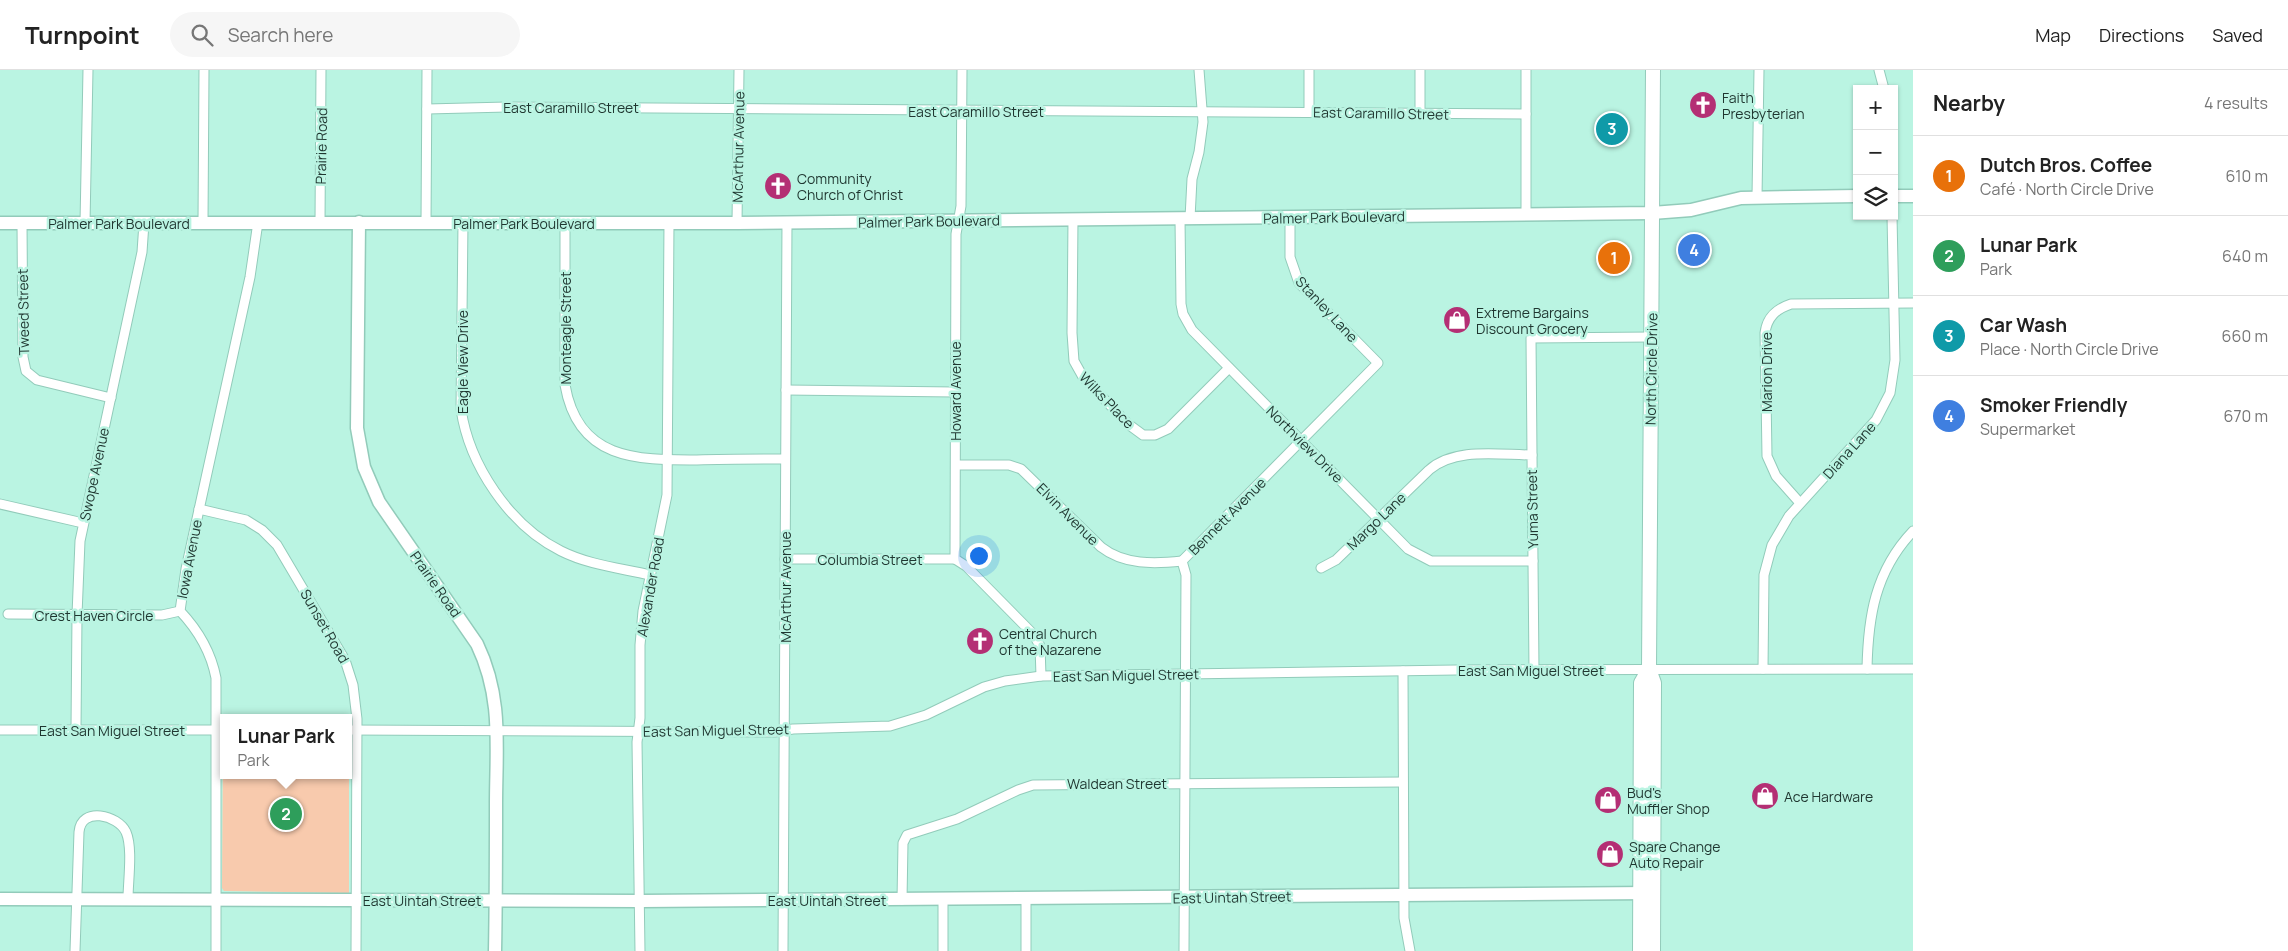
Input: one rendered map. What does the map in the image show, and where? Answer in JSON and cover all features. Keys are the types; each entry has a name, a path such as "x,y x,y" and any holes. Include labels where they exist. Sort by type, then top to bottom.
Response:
{"main road":[{"name":"North Circle Drive","path":"1640,951 1647,893 1654,683 1649,669 1653,70"},
{"name":"Palmer Park Boulevard","path":"0,223 737,223 1652,214 1692,210 1730,200 1757,197 1853,196"},
{"path":"1898,196 1913,196"},
{"name":"Prairie Road","path":"359,222 357,428 364,467 379,502 477,644 492,679 496,732 496,951"},
{"name":"North Circle Drive","path":"1647,893 1653,951"},
{"name":"East Uintah Street","path":"0,898 641,901 1647,893"}],"street":[{"path":"85,223 88,70"},
{"path":"203,222 204,70"},
{"name":"Prairie Road","path":"320,223 321,70"},
{"path":"426,223 427,70"},
{"name":"McArthur Avenue","path":"737,223 738,70"},
{"name":"Howard Avenue","path":"954,559 956,234 959,220 962,70"},
{"name":"Northview Drive","path":"1199,70 1202,112 1200,147 1185,218 1180,293 1183,314 1192,330 1408,549 1431,561 1533,562"},
{"path":"1309,70 1309,112"},
{"path":"1420,70 1420,114"},
{"path":"1526,70 1526,214"},
{"path":"1757,197 1759,70"},
{"path":"1879,70 1883,85"},
{"name":"East Caramillo Street","path":"427,109 508,107 1526,114"},
{"name":"Stanley Lane","path":"1290,217 1290,258 1299,283 1378,363"},
{"name":"Wilks Place","path":"1073,219 1072,333 1074,361 1083,377 1128,424 1144,435 1161,434 1229,368"},
{"name":"Diana Lane","path":"1763,668 1766,566 1776,536 1800,503 1870,428 1886,402 1894,372 1892,220"},
{"name":"Iowa Avenue","path":"216,951 220,730 214,668 199,635 180,611 186,568 250,276 258,222"},
{"name":"Eagle View Drive","path":"462,222 461,409 466,434 477,461 506,506 546,543 590,562 650,575"},
{"name":"Monteagle Street","path":"565,222 564,374 567,398 572,410 594,439 613,452 640,458 668,460 785,459"},
{"name":"McArthur Avenue","path":"783,951 787,222"},
{"name":"Tweed Street","path":"22,223 24,357 26,371 37,380 111,398"},
{"name":"Swope Avenue","path":"76,729 77,615 79,560 83,523 142,252 144,223"},
{"name":"Alexander Road","path":"640,951 638,731 640,646 650,575 667,495 669,223"},
{"name":"Marion Drive","path":"1800,503 1776,476 1767,456 1765,333 1769,318 1782,307 1791,304 1913,303"},
{"path":"1532,455 1531,338 1652,337"},
{"name":"Bennett Avenue","path":"1184,951 1186,575 1182,561 1378,363"},
{"path":"786,390 955,392"},
{"name":"Yuma Street","path":"1429,470 1441,461 1454,456 1532,455 1534,670"},
{"name":"Elvin Avenue","path":"956,465 1008,465 1021,469 1101,547 1116,558 1132,561 1182,561"},
{"name":"Margo Lane","path":"1322,568 1336,560 1429,470"},
{"path":"0,504 83,523"},
{"name":"Sunset Road","path":"200,509 246,520 262,530 277,545 345,660 355,698 352,730 356,951"},
{"path":"1867,669 1868,627 1873,603 1898,550 1913,531"},
{"name":"Columbia Street","path":"785,558 954,559"},
{"path":"954,559 966,566 1034,635 1040,646 1041,676"},
{"name":"Crest Haven Circle","path":"8,614 162,615 180,611"},
{"name":"East San Miguel Street","path":"352,730 496,732 783,731 890,726 926,715 984,687 1017,679 1041,676 1763,668 1913,669"},
{"path":"1403,672 1404,895 1405,926 1410,951"},
{"name":"East San Miguel Street","path":"0,730 220,730"},
{"name":"Waldean Street","path":"902,900 903,843 907,835 957,819 1018,790 1033,785 1403,782"},
{"path":"75,951 80,826 87,818 100,816 115,820 121,824 127,834 128,899"},
{"path":"943,899 943,951"},
{"path":"1026,899 1026,951"}],"shaded area":[{"path":"223,779 349,779 349,893 224,891 222,888"}],"place":[{"name":"Faith Presbyterian","path":"1703,105"},
{"name":"Car Wash","path":"1612,129"},
{"name":"Community Church of Christ","path":"778,186"},
{"name":"Smoker Friendly","path":"1694,250"},
{"name":"Dutch Bros. Coffee","path":"1614,258"},
{"name":"Extreme Bargains Discount Grocery","path":"1457,320"},
{"name":"Central Church of the Nazarene","path":"980,641"},
{"name":"Ace Hardware","path":"1765,796"},
{"name":"Bud's Muffler Shop","path":"1608,800"},
{"name":"Lunar Park","path":"286,814"},
{"name":"Spare Change Auto Repair","path":"1610,854"}]}
